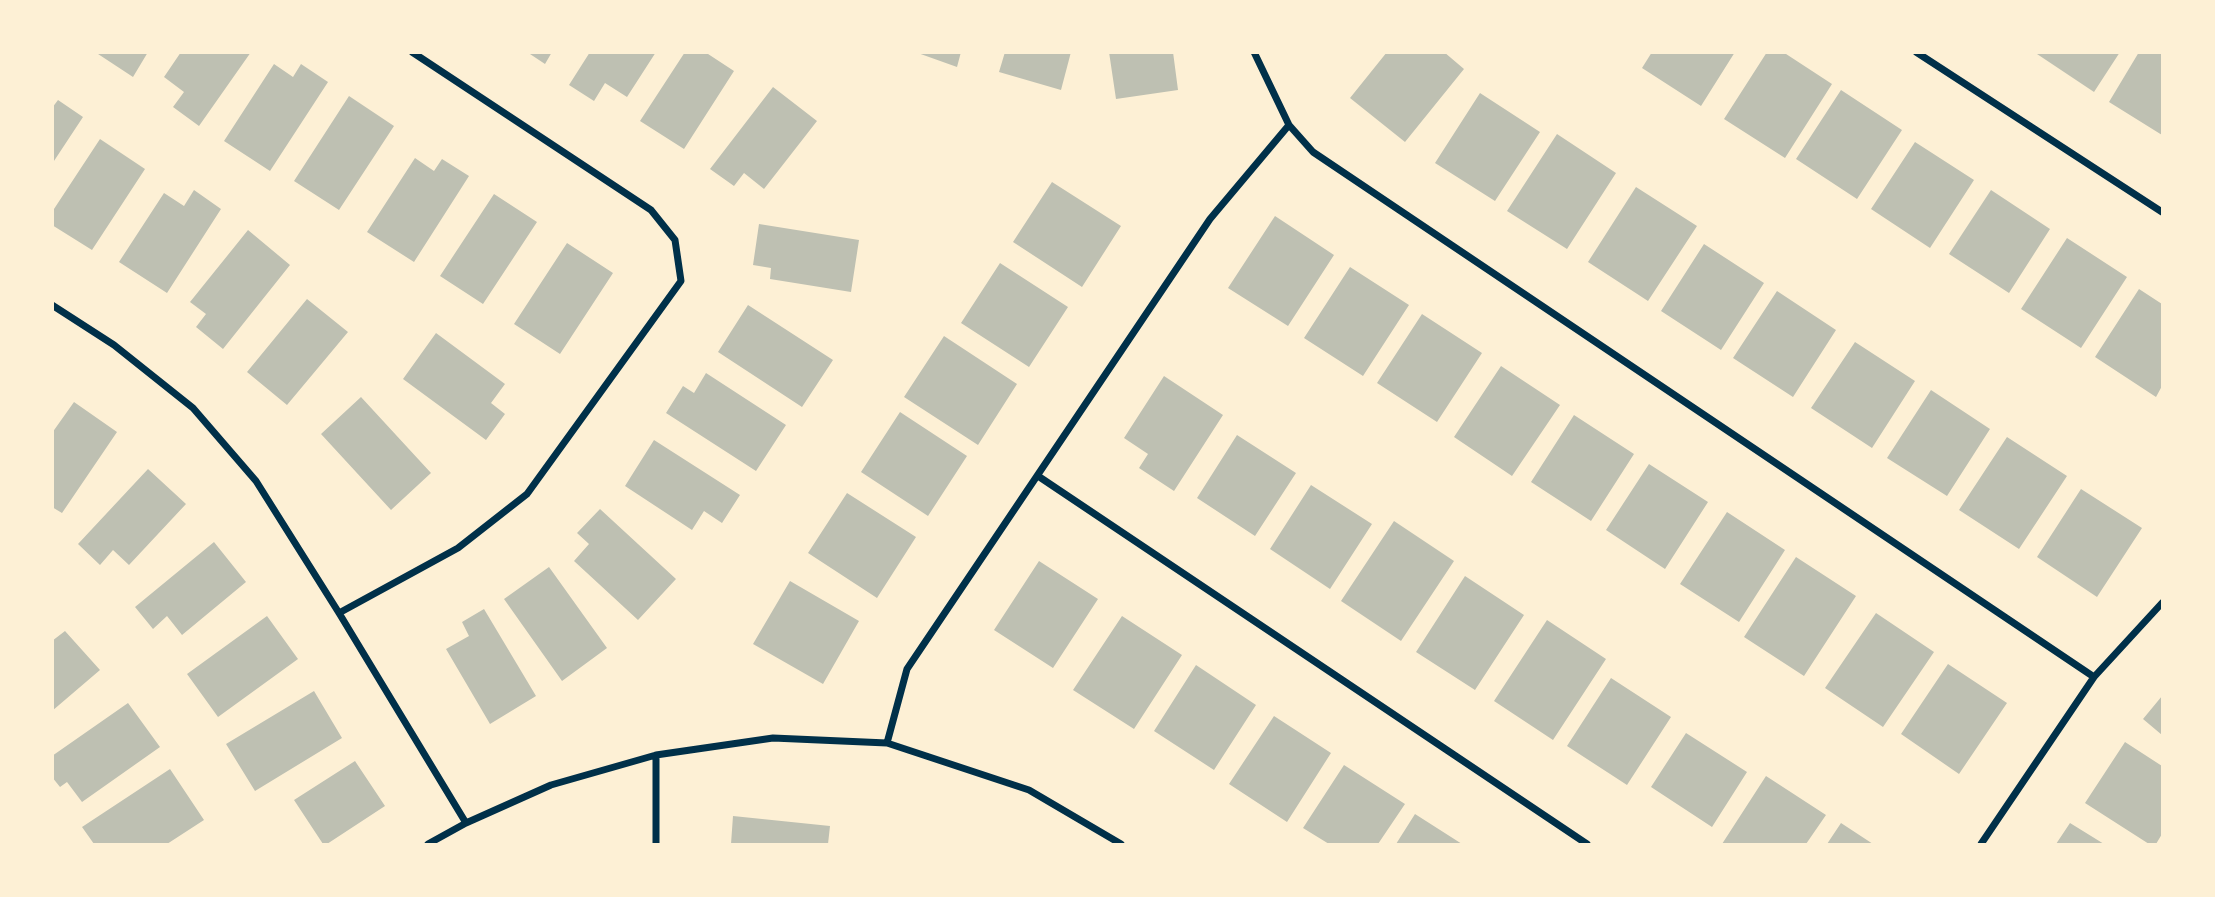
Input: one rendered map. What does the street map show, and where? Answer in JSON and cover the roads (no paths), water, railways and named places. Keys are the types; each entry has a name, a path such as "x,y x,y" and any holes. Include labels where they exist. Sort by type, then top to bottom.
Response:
{"street":[{"path":"339,613 458,548 527,494 681,281 675,240 651,210 412,52"},
{"path":"1254,52 1289,125 1313,152 2094,677"},
{"path":"1916,52 2162,212"},
{"path":"887,743 907,669 1210,219 1289,125"},
{"path":"52,305 114,345 193,408 256,481 466,823"},
{"path":"1038,475 1587,845"},
{"path":"1981,845 2094,677 2162,603"},
{"path":"428,845 466,823 551,785 656,755 773,738 887,743 1029,790 1121,845"},
{"path":"656,755 656,845"}]}
